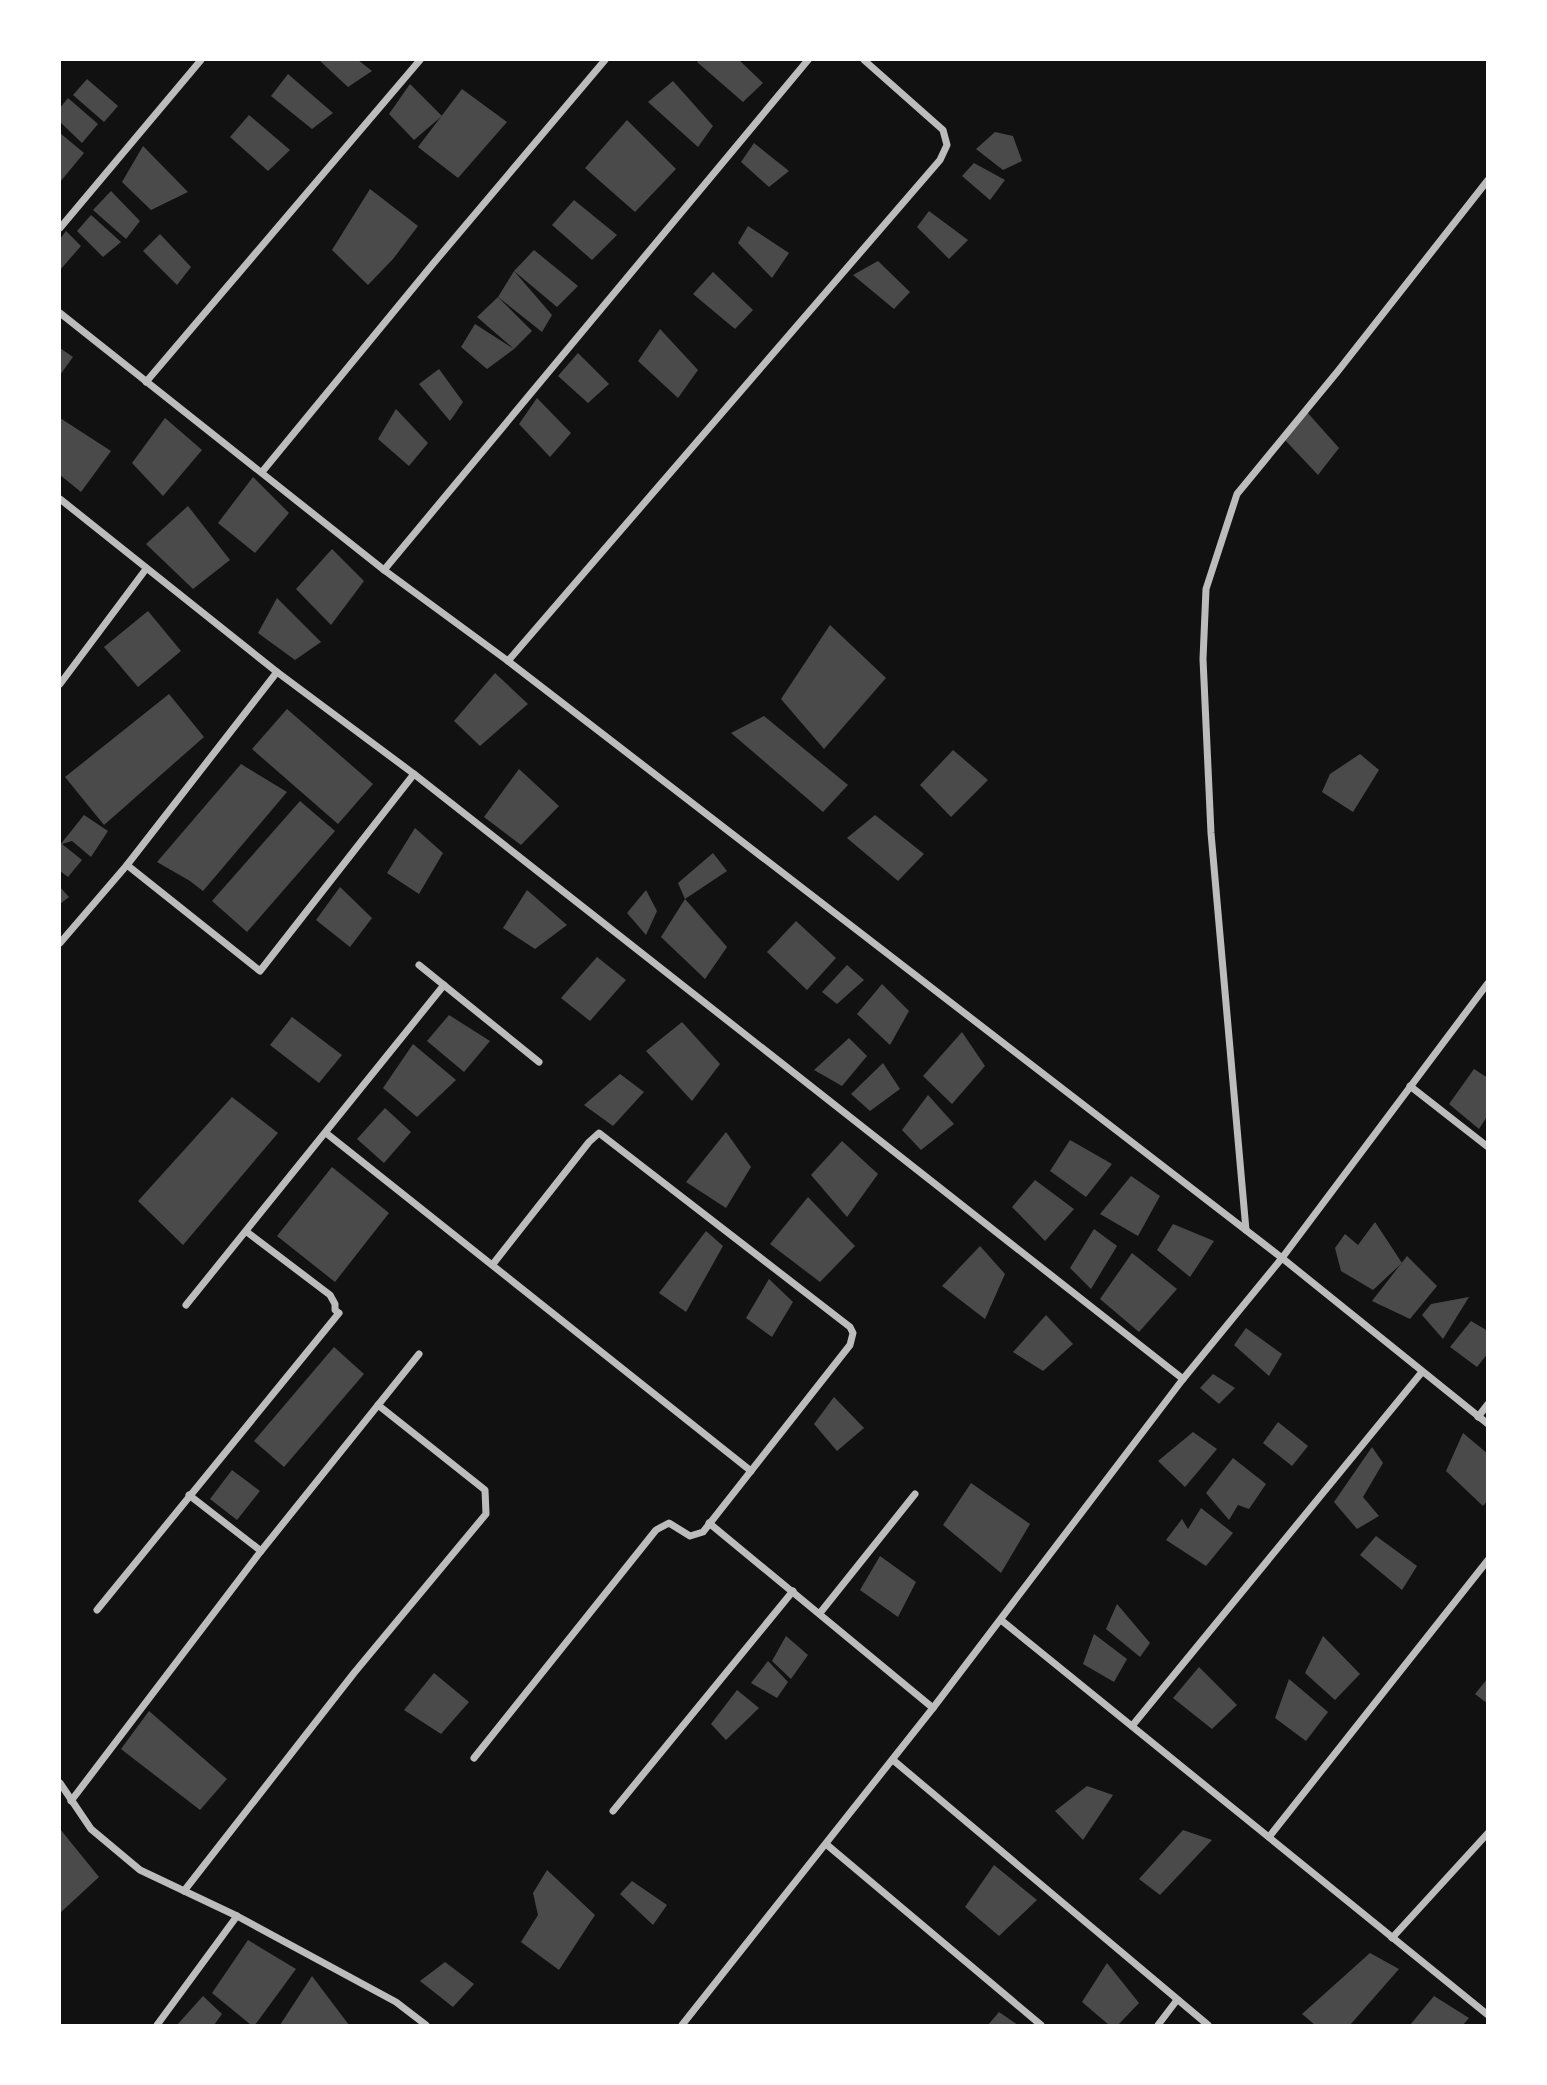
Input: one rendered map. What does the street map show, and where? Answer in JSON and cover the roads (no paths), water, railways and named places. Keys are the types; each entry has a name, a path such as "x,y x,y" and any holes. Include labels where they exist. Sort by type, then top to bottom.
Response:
{"street":[{"path":"60,228 201,60"},
{"path":"146,382 420,60"},
{"path":"261,471 605,60"},
{"path":"384,570 808,60"},
{"path":"508,661 940,160 947,145 943,130 864,60"},
{"path":"1246,1230 1212,832 1203,659 1206,589 1237,494 1488,180"},
{"path":"60,313 384,570 508,661 1282,1258 1488,1424"},
{"path":"60,499 277,672 414,774 1183,1379"},
{"path":"60,684 146,569"},
{"path":"60,943 127,865 277,672"},
{"path":"127,865 260,971 414,774"},
{"path":"419,965 539,1062"},
{"path":"682,2025 893,1760 1183,1379 1282,1258 1488,983"},
{"path":"186,1306 444,985"},
{"path":"1410,1086 1488,1147"},
{"path":"326,1133 751,1471"},
{"path":"474,1758 656,1530 669,1522 690,1536 703,1532 850,1345 853,1333 850,1327 599,1133 589,1142 493,1264"},
{"path":"97,1610 339,1313 335,1310 330,1295 247,1232"},
{"path":"71,1801 261,1551 419,1353"},
{"path":"1132,1726 1422,1372"},
{"path":"1478,1417 1488,1404"},
{"path":"184,1891 354,1673 486,1514 485,1490 378,1405"},
{"path":"820,1613 915,1494"},
{"path":"189,1495 261,1551"},
{"path":"709,1523 933,1708"},
{"path":"1269,1837 1488,1560"},
{"path":"613,1811 793,1591"},
{"path":"1001,1620 1488,2015"},
{"path":"893,1760 1208,2025"},
{"path":"60,1783 91,1829 140,1870 237,1916 396,2002 426,2025"},
{"path":"1392,1938 1488,1833"},
{"path":"826,1844 1041,2025"},
{"path":"157,2025 237,1916"},
{"path":"1158,2025 1177,2000"}]}
